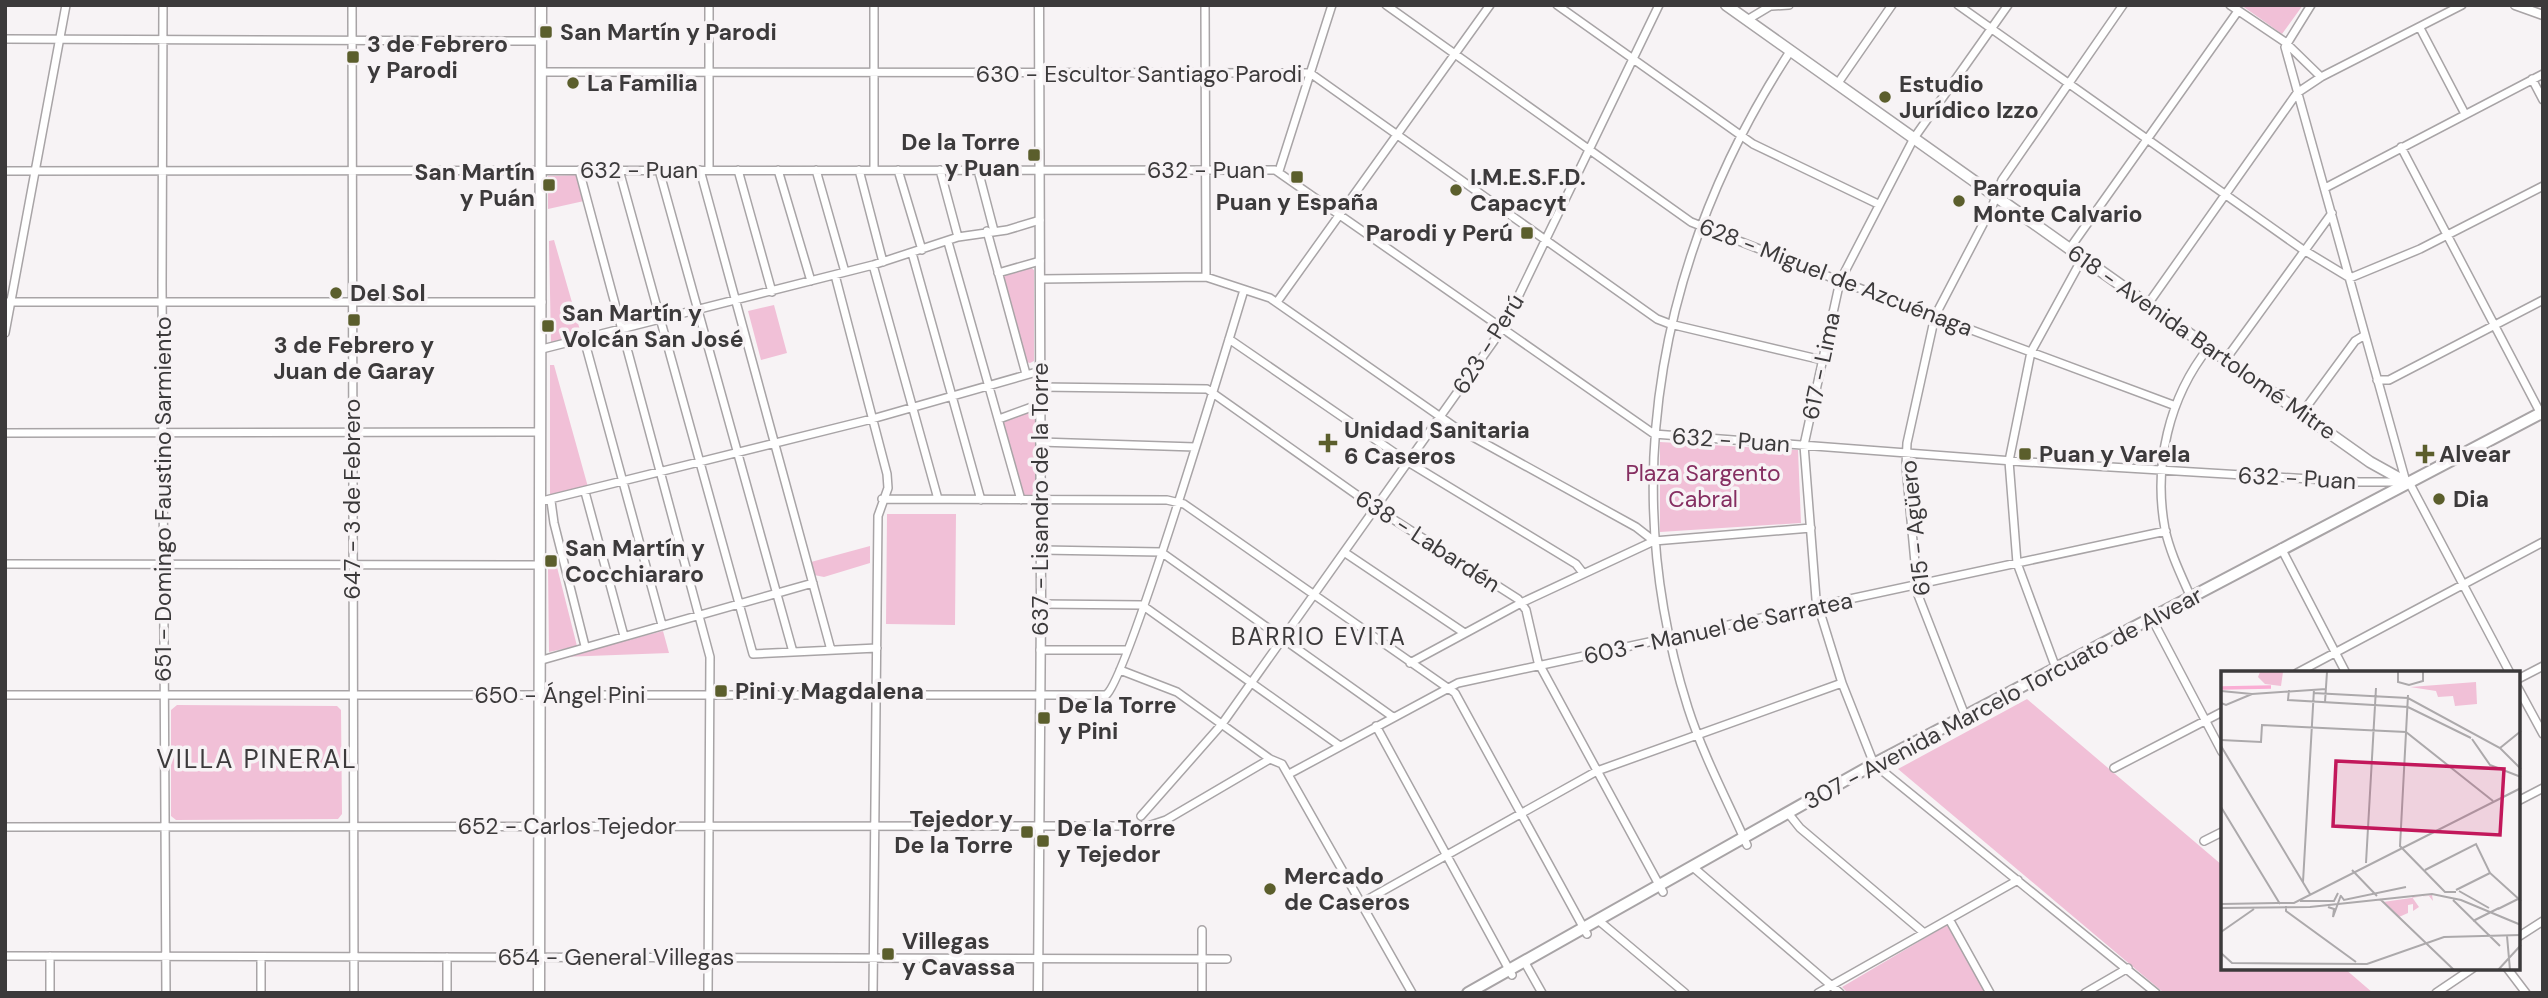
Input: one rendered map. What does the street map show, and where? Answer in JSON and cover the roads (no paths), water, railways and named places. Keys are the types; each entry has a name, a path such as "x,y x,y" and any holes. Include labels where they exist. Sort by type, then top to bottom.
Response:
{"main road":[{"path":"540,993 541,565 547,501 541,432 541,5"},
{"name":"618 - Avenida Bartolomé Mitre","path":"1726,5 2383,471 2408,484"},
{"name":"307 - Avenida Marcelo Torcuato de Alvear","path":"1468,993 1586,931 1966,718 2542,415"},
{"name":"307 - Avenida Marcelo Torcuato de Alvear","path":"1482,993 1511,972"}],"street":[{"path":"5,333 8,302 37,171 66,5"},
{"name":"651 - Domingo Faustino Sarmiento","path":"163,5 166,993"},
{"name":"647 - 3 de Febrero","path":"352,5 354,993"},
{"path":"709,5 705,170 735,301 777,443 831,650"},
{"path":"874,5 874,170"},
{"name":"637 - Lisandro de la Torre","path":"1038,993 1041,604 1040,5"},
{"path":"1205,5 1206,277"},
{"path":"1279,171 1332,5"},
{"name":"628 - Miguel de Azcuénaga","path":"1386,5 1699,226 2173,405"},
{"path":"1277,302 1342,215 1490,5"},
{"path":"1557,5 1742,137 1878,205"},
{"name":"623 - Perú","path":"1140,816 1222,723 1311,594 1344,552 1503,328 1659,5"},
{"path":"1747,20 1772,6 1789,5"},
{"path":"1838,83 1892,5"},
{"path":"1958,5 2302,249 2350,278"},
{"name":"617 - Lima","path":"1877,766 1842,683 1817,606 1804,445 1840,281 1914,138 2008,5"},
{"name":"615 - Agüero","path":"1966,718 1916,586 1906,453 1936,316 1992,207 2002,180 2123,5"},
{"path":"2230,5 2285,42 2321,77"},
{"path":"2311,5 2285,42 2377,380 2408,484 2509,671"},
{"path":"2148,304 2297,93 2321,77 2462,5"},
{"path":"2515,5 2543,15"},
{"path":"2070,248 2238,11"},
{"path":"2420,28 2464,112"},
{"path":"5,39 541,41"},
{"path":"1745,842 1697,733 1671,639 1654,541 1654,434 1670,324 1699,226 1742,137 1791,50"},
{"name":"630 - Escultor Santiago Parodi","path":"540,72 1310,73 1670,324 1822,360"},
{"path":"2325,188 2464,112 2543,74"},
{"path":"2532,79 2543,100"},
{"path":"2401,147 2542,415"},
{"path":"579,170 710,657 708,993"},
{"path":"620,170 737,605 753,654 877,648"},
{"path":"659,170 793,652"},
{"path":"738,170 772,292"},
{"path":"778,170 811,281"},
{"path":"816,170 845,272"},
{"path":"859,170 883,262"},
{"path":"898,170 922,250"},
{"path":"940,170 958,237"},
{"path":"978,170 998,273 1026,374"},
{"name":"632 - Puan","path":"5,171 1279,171 1654,434 2009,461 2408,484"},
{"path":"2350,278 2448,234 2543,186"},
{"path":"2225,359 2302,249 2332,213"},
{"path":"542,349 873,265 958,237 1040,220"},
{"path":"948,242 1021,500"},
{"path":"912,253 981,500"},
{"path":"2057,670 2017,564 2009,461 2031,352 2083,257"},
{"path":"998,273 1041,261"},
{"path":"873,265 938,499"},
{"path":"835,275 888,482 878,516 873,993"},
{"path":"1040,279 1206,277 1277,302 1440,417 1636,527 1654,541"},
{"path":"1244,290 1161,552 1119,670 1165,686 1222,723 1270,760 1282,764 1363,902 1412,993"},
{"path":"2377,380 2389,380 2543,300"},
{"path":"8,302 542,302"},
{"path":"2302,413 2355,341 2365,335"},
{"path":"584,339 662,625"},
{"path":"1229,339 1408,462 1576,564 1583,573"},
{"path":"2191,599 2166,531 2164,471 2173,405 2189,372 2209,347"},
{"path":"585,646 547,501 872,419 1040,370"},
{"name":"638 - Labardén","path":"1040,387 1203,388 1374,507 1521,603 1526,610 1540,667 1661,889"},
{"path":"999,419 1040,404"},
{"path":"5,433 541,432"},
{"path":"1040,442 1195,447"},
{"path":"585,492 624,636"},
{"path":"883,499 1176,501 1447,687 1459,700 1586,931"},
{"path":"1410,663 1521,603 1654,541 1811,528"},
{"name":"603 - Manuel de Sarratea","path":"1289,774 1447,687 2166,531"},
{"path":"2301,671 2543,542"},
{"path":"1041,550 1161,552 1393,717"},
{"path":"2282,551 2345,671"},
{"path":"1344,552 1463,632"},
{"path":"5,564 541,565"},
{"path":"542,660 813,583"},
{"path":"1041,604 1142,605 1340,746"},
{"path":"2153,620 2221,749"},
{"path":"1040,650 1127,650"},
{"path":"2520,677 2543,666"},
{"name":"650 - Ángel Pini","path":"5,695 1100,696 1111,690 1119,670"},
{"path":"1363,902 1521,811 1597,771 1842,683"},
{"path":"2520,692 2543,734"},
{"path":"2114,768 2221,713"},
{"path":"1376,726 1511,972"},
{"name":"652 - Carlos Tejedor","path":"5,827 1128,827 1157,824 1270,760"},
{"path":"1877,766 2129,968 2156,993"},
{"path":"2520,800 2543,788"},
{"path":"1790,816 1923,932"},
{"path":"2204,841 2221,832"},
{"path":"1696,870 1840,993"},
{"path":"1818,993 2018,880"},
{"path":"1948,919 1990,993"},
{"path":"2520,936 2543,921"},
{"path":"1601,922 1685,993"},
{"path":"1202,930 1202,993"},
{"name":"654 - General Villegas","path":"5,956 1227,959"},
{"path":"50,956 50,993"},
{"path":"261,957 261,993"},
{"path":"447,957 447,993"},
{"path":"1526,964 1542,993"},
{"path":"2085,993 2129,968"},
{"path":"2436,993 2470,970"},
{"path":"2509,970 2526,993"}],"place":[{"name":"San Martín y Parodi","path":"546,32"},
{"name":"3 de Febrero y Parodi","path":"353,57"},
{"name":"La Familia","path":"573,83"},
{"name":"Estudio Jurídico Izzo","path":"1885,97"},
{"name":"De la Torre y Puan","path":"1034,155"},
{"name":"Puan y España","path":"1297,177"},
{"name":"San Martín y Puán","path":"549,185"},
{"name":"I.M.E.S.F.D. Capacyt","path":"1456,190"},
{"name":"Parroquia Monte Calvario","path":"1959,201"},
{"name":"Parodi y Perú","path":"1527,233"},
{"name":"Del Sol","path":"336,293"},
{"name":"3 de Febrero y Juan de Garay","path":"354,320"},
{"name":"San Martín y Volcán San José","path":"548,326"},
{"name":"Unidad Sanitaria 6 Caseros","path":"1328,443"},
{"name":"Puan y Varela","path":"2025,454"},
{"name":"Alvear","path":"2425,454"},
{"name":"Dia","path":"2439,499"},
{"name":"San Martín y Cocchiararo","path":"551,561"},
{"name":"Pini y Magdalena","path":"721,691"},
{"name":"De la Torre y Pini","path":"1044,718"},
{"name":"Tejedor y De la Torre","path":"1027,832"},
{"name":"De la Torre y Tejedor","path":"1043,841"},
{"name":"Mercado de Caseros","path":"1270,889"},
{"name":"Villegas y Cavassa","path":"888,954"}],"district":[{"name":"BARRIO EVITA","path":"1319,636"},
{"name":"VILLA PINERAL","path":"257,759"}],"park label":[{"name":"Plaza Sargento Cabral","path":"1703,486"}]}
